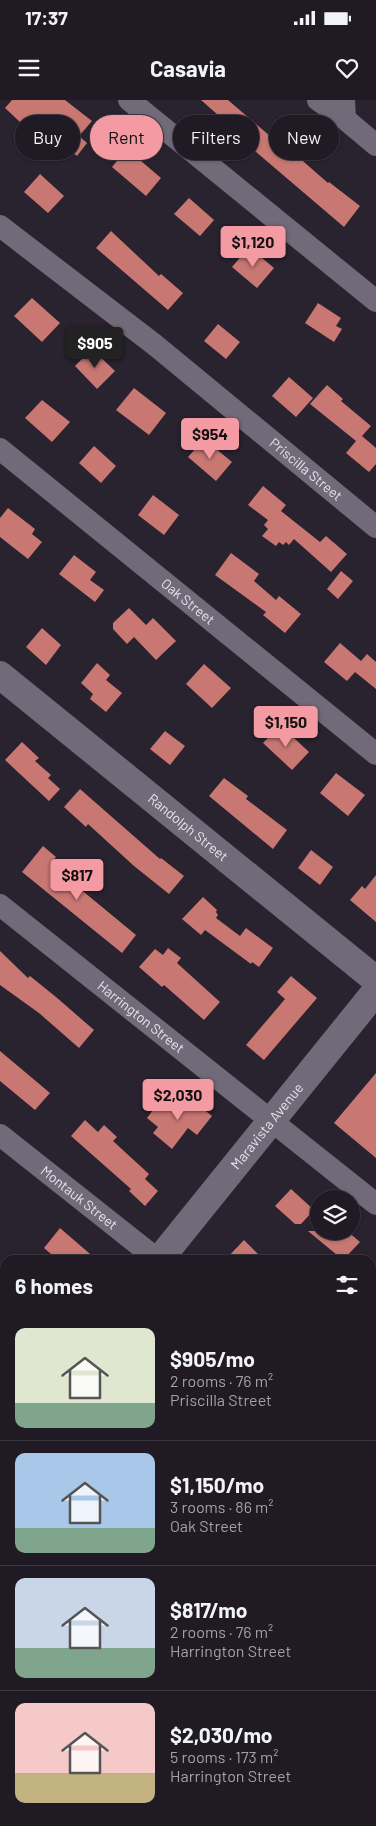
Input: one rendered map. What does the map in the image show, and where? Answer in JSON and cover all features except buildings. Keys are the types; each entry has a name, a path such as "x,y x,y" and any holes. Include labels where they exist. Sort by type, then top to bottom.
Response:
{"street":[{"path":"130,100 376,301"},
{"path":"318,100 344,109 376,145"},
{"name":"Priscilla Street","path":"0,226 154,346 376,527"},
{"name":"Oak Street","path":"0,450 376,754"},
{"name":"Randolph Street","path":"0,676 376,980"},
{"name":"Harrington Street","path":"0,904 376,1204"},
{"name":"Maravista Avenue","path":"162,1255 376,991"},
{"name":"Montauk Street","path":"0,1135 152,1255"}]}
